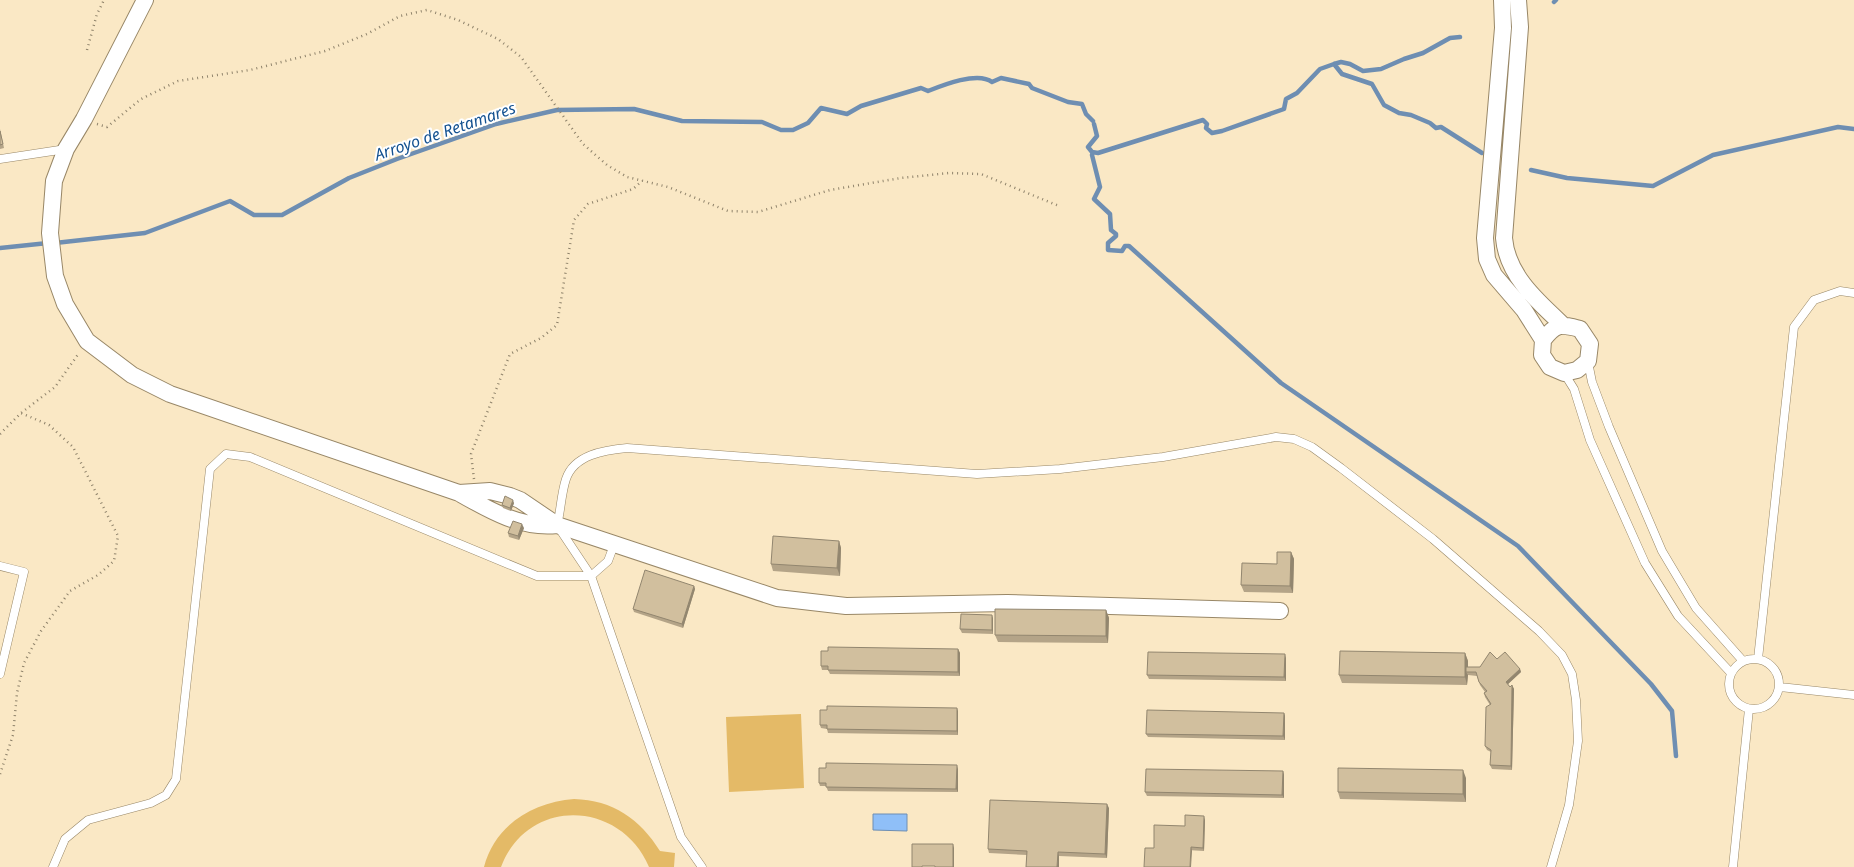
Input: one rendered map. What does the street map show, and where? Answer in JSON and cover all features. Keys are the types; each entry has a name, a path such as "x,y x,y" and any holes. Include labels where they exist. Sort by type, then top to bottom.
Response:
{"street":[{"path":"145,0 84,119 66,149 54,181 50,232 55,276 65,304 87,341 132,376 170,394 459,492 490,491 510,496 520,500 556,525 614,546 777,598 846,606 1007,603 1280,611"},
{"path":"1502,0 1503,28 1485,238 1487,259 1494,275 1524,310 1543,340"},
{"path":"1518,0 1520,27 1504,238 1505,254 1514,271 1536,300 1564,325 1580,329 1590,344 1588,361 1577,370 1564,373 1550,367 1542,355 1543,340 1551,330 1564,325"},
{"path":"1487,259 1505,254"}],"lane":[{"path":"0,159 66,149"},
{"path":"1758,659 1794,327 1814,300 1840,291 1854,292"},
{"path":"1588,361 1592,382 1609,427 1662,551 1696,608 1743,661"},
{"path":"1564,373 1574,389 1590,440 1645,563 1678,616 1731,673"},
{"path":"702,867 681,837 591,576 556,525 561,510 565,481 571,467 588,456 606,450 627,448 978,474 1060,469 1163,457 1276,437 1294,439 1312,447 1341,468 1433,539 1539,631 1562,655 1572,674 1576,700 1578,741 1568,805 1551,867"},
{"path":"53,867 64,839 88,820 158,799 166,795 176,779 210,469 226,454 250,456 537,576 591,576 608,561 614,546"},
{"path":"0,566 24,572 0,674"},
{"path":"1758,659 1772,666 1779,676 1780,686 1776,698 1764,708 1749,709 1737,703 1729,690 1731,673 1743,661 1758,659"},
{"path":"1780,686 1854,694"},
{"path":"1733,867 1749,709"}],"path":[{"path":"87,50 97,14 104,0"},
{"path":"84,119 107,127 142,99 178,81 250,70 325,51 367,34 400,16 427,10 458,20 498,39 521,57 584,144 607,165 626,177 668,187 728,211 758,212 830,190 893,179 949,173 981,174 1059,206"},
{"path":"459,492 474,481 471,454 510,354 541,338 557,325 574,220 588,204 633,189 643,181"},
{"path":"0,434 21,413 55,387 87,341"},
{"path":"0,774 13,735 17,693 24,663 41,630 70,591 98,575 114,560 118,536 72,447 48,425 21,413"}],"shaded area":[{"path":"801,714 804,788 729,792 726,717"},
{"path":"574,799 601,803 624,813 644,830 660,851 675,853 674,867 649,867 636,845 618,829 597,819 575,815 552,818 532,828 514,844 501,867 484,867 489,852 497,839 518,818 544,805"}],"water":[{"path":"873,814 907,814 907,831 873,830"}],"building":[{"path":"0,131 3,144 0,145"},
{"path":"505,496 513,500 510,508 502,505"},
{"path":"513,521 522,524 518,536 508,533"},
{"path":"773,536 839,541 837,568 771,564"},
{"path":"1277,552 1291,552 1290,586 1241,585 1242,563 1277,564"},
{"path":"645,570 694,586 682,624 633,609"},
{"path":"995,609 1106,610 1106,636 995,635"},
{"path":"961,614 992,615 992,630 960,629"},
{"path":"828,647 958,649 958,672 828,670 828,666 821,666 821,651 828,651"},
{"path":"1340,651 1465,653 1465,677 1339,675"},
{"path":"1148,652 1285,654 1284,677 1147,675"},
{"path":"1490,652 1497,659 1505,652 1520,669 1506,682 1510,687 1512,685 1511,766 1490,765 1491,750 1485,746 1486,707 1491,704 1484,693 1487,691 1479,682 1476,672 1466,672 1466,667 1480,667"},
{"path":"827,706 957,708 957,731 827,729 827,725 820,725 820,710 827,710"},
{"path":"1147,710 1284,713 1283,736 1146,734"},
{"path":"826,763 957,765 956,789 826,787 826,783 819,783 819,768 826,768"},
{"path":"1338,768 1463,770 1463,794 1338,792"},
{"path":"1146,769 1283,771 1282,795 1145,792"},
{"path":"990,800 1107,804 1105,854 1058,852 1057,867 1026,867 1027,851 988,849"},
{"path":"1185,815 1204,816 1203,848 1191,847 1190,867 1144,867 1145,848 1154,848 1154,825 1185,826"},
{"path":"912,844 953,844 953,867 912,867"}],"waterway":[{"name":"Arroyo de Retamares","path":"1094,124 1097,136 1088,147 1092,152 1098,153 1203,120 1207,124 1206,128 1212,133 1222,131 1284,109 1286,99 1297,93 1320,69 1341,62 1350,64 1363,71 1381,69 1423,53 1450,38 1460,37"},
{"path":"1334,64 1342,74 1372,84 1384,105 1399,113 1411,115 1430,123 1436,128 1441,127 1482,153"},
{"name":"Arroyo de Retamares","path":"55,243 145,233 230,201 254,215 282,215 349,178 397,159 496,124 557,110 634,109 682,121 762,122 781,130 793,130 808,123 821,108 847,114 861,106 921,88 928,91 970,78 986,79 992,82 1001,78 1029,84 1032,88 1068,102 1082,104 1086,114 1093,121"},
{"path":"1531,170 1567,178 1653,186 1713,155 1838,127 1854,129"},
{"path":"1092,155 1100,187 1094,199 1110,214 1111,230 1116,234 1108,243 1108,250 1122,251 1125,246 1129,246 1281,383 1518,546 1651,684 1672,711 1676,756"},
{"name":"Arroyo de Retamares","path":"0,248 48,243"}]}
